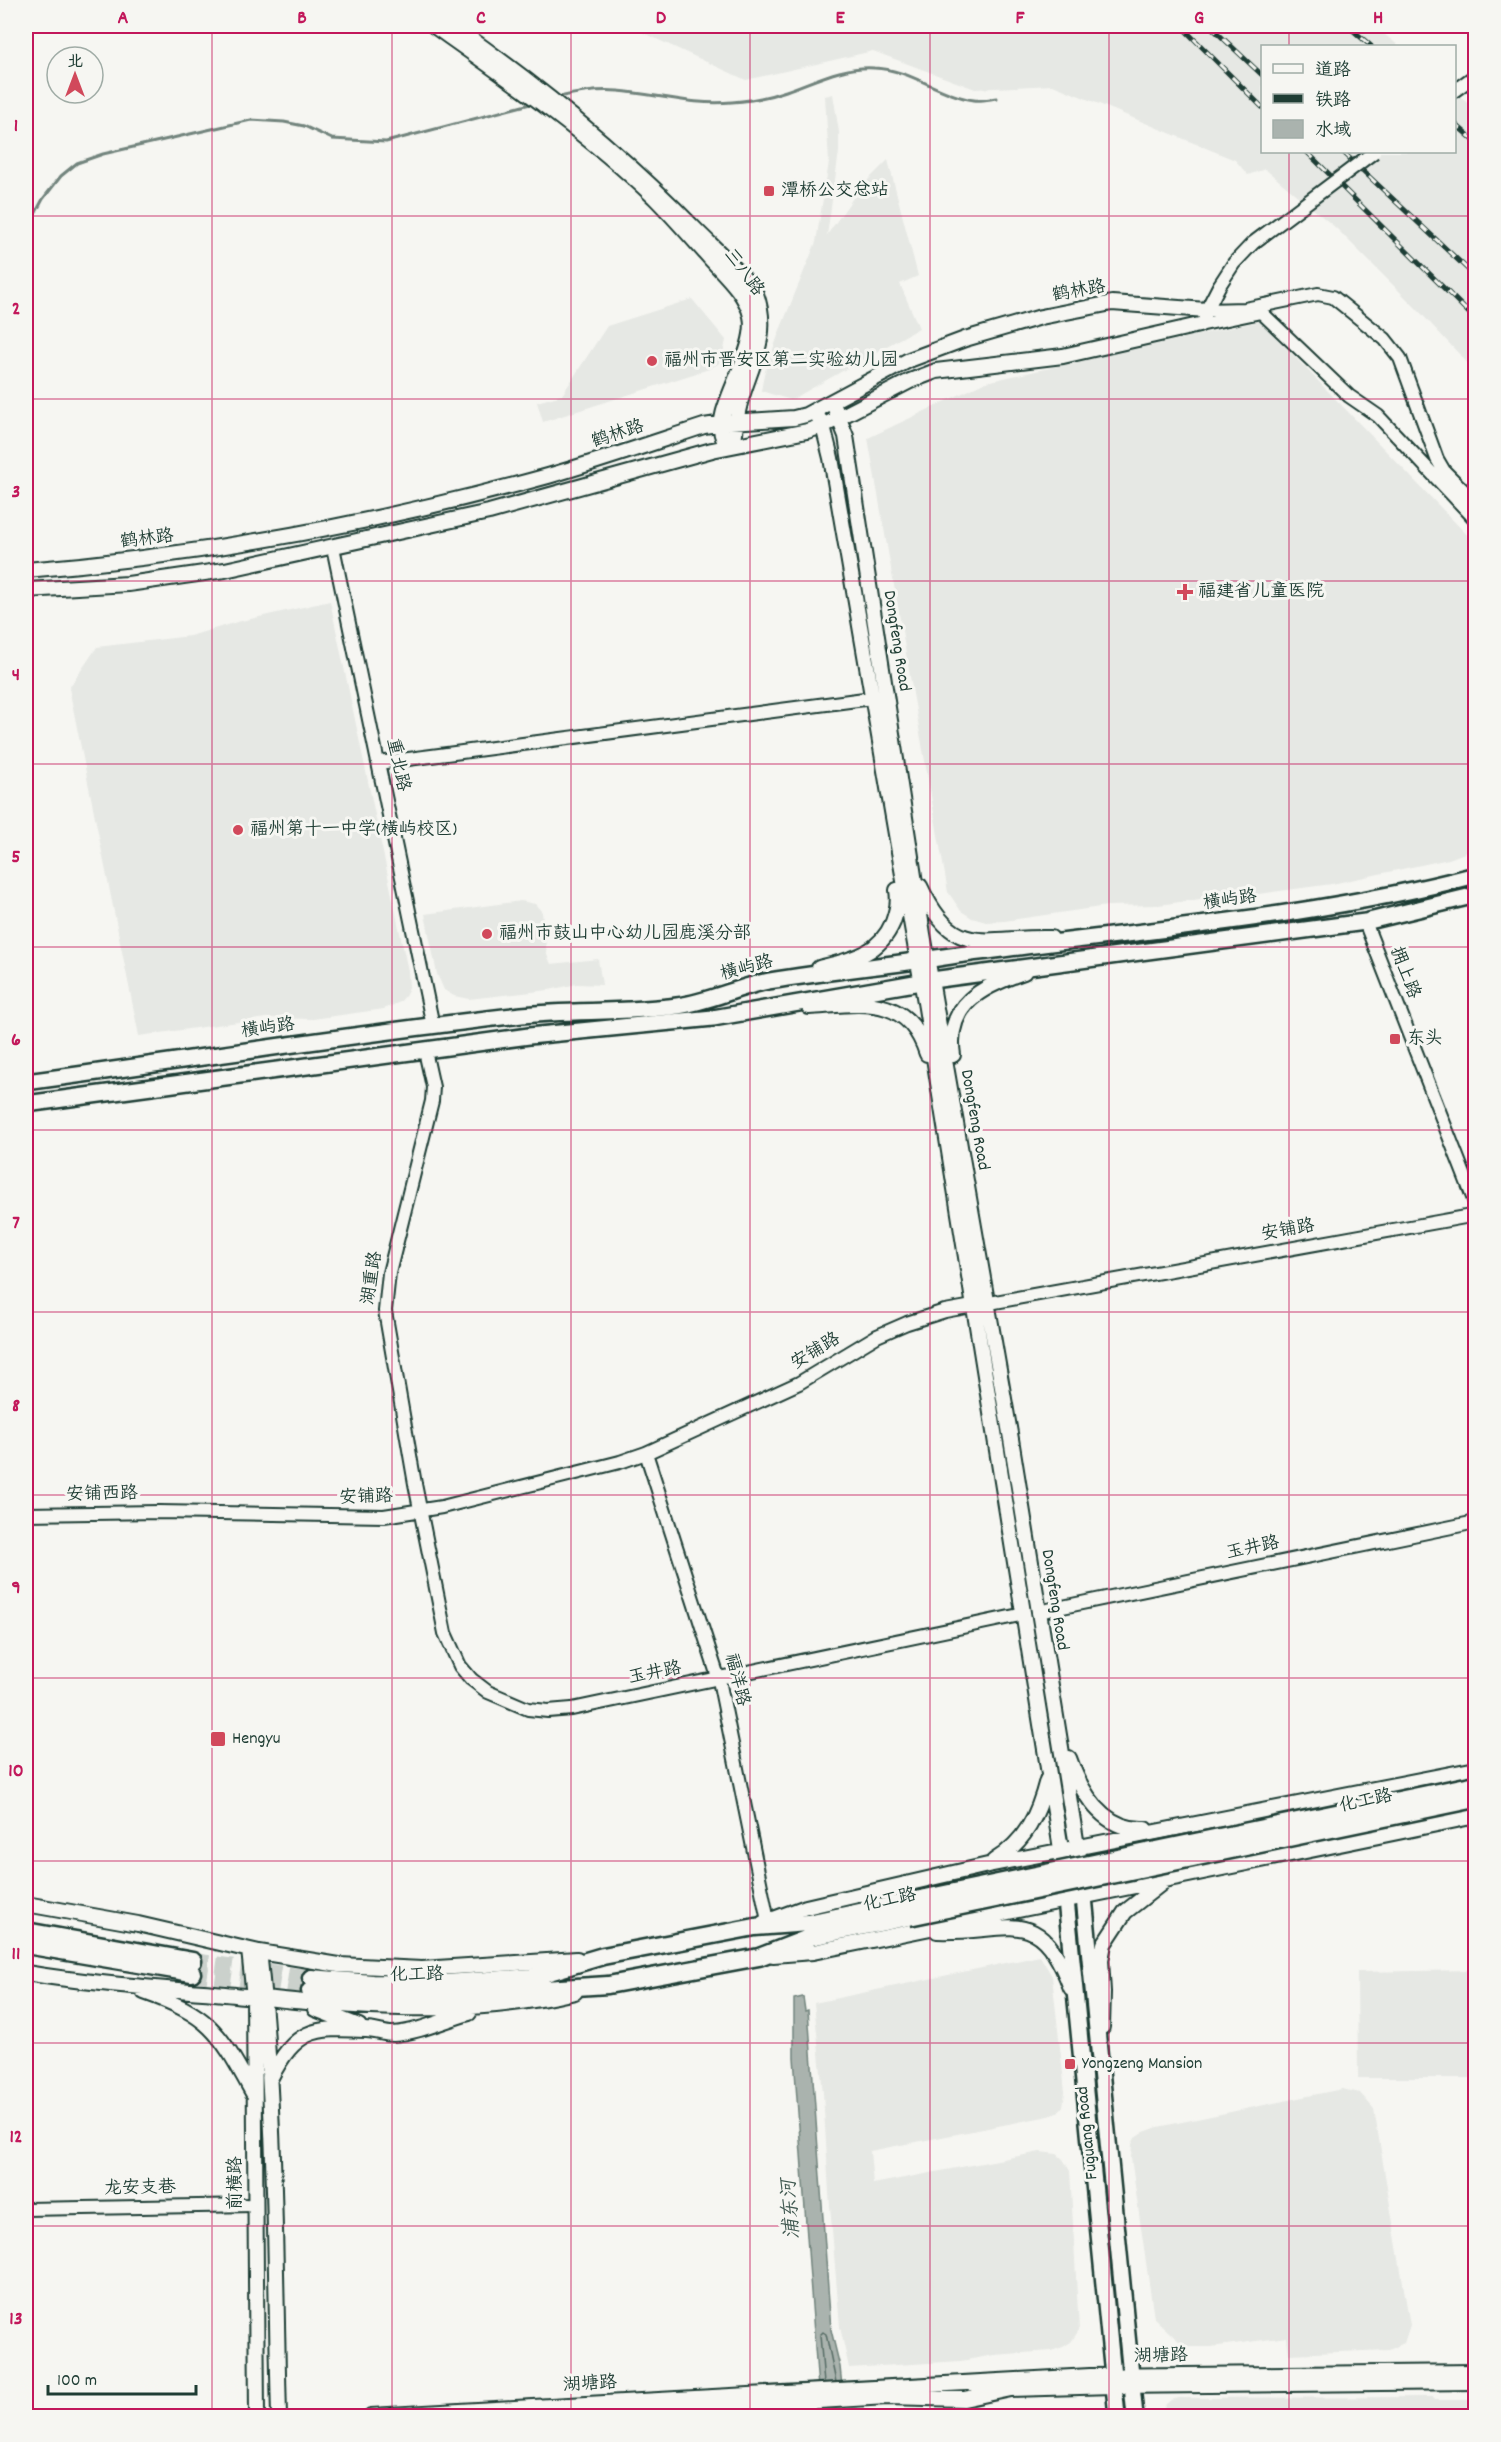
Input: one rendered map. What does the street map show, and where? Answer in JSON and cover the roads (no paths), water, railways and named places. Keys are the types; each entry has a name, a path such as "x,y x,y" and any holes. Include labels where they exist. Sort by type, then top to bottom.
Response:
{"highway":[{"name":"化工路","path":"307,1990 532,1977 603,1956 762,1924 911,1916 1476,1784"},
{"name":"化工路","path":"307,1990 372,1996 432,1996 608,1985 759,1957 811,1937 1476,1799"},
{"path":"26,1931 193,1967 26,1945"}],"main road":[{"path":"434,26 517,80"},
{"path":"453,26 569,120"},
{"name":"三八路","path":"569,120 660,192 756,294 762,311 762,331 736,422 734,445"},
{"name":"三八路","path":"569,120 660,203 736,287 747,304 752,321 749,342 720,423"},
{"name":"鹤林路","path":"26,570 164,557 225,548 508,486 720,423 794,418 815,411 874,378 927,353 965,339 1041,317 1112,303 1206,310"},
{"path":"26,590 160,580 225,570 517,506 734,445 784,437 823,426 910,381 936,371 1063,356 1199,324"},
{"name":"Dongfeng Road","path":"832,401 840,418 847,445 914,872 940,1094 980,1304 1031,1613 1049,1772 1061,1849"},
{"name":"Dongfeng Road","path":"815,411 823,426 831,458 889,798 923,961"},
{"path":"720,423 723,438 734,445"},
{"path":"768,982 856,958 876,946 886,936 898,904 890,845 889,798"},
{"path":"914,872 933,912 941,923 960,936 984,941 1023,938 1086,939"},
{"name":"横屿路","path":"26,1082 433,1026 527,1015 612,1012 704,1002 768,982 1086,939 1157,932 1332,906 1389,896 1476,875"},
{"path":"26,1104 529,1036 713,1018 926,981 1365,922 1476,894"},
{"path":"957,1127 961,1111 951,1039 960,1013 969,1000 987,986 1042,965"},
{"name":"Dongfeng Road","path":"926,981 957,1127 980,1304"},
{"path":"774,1008 864,1003 891,1009 907,1020 921,1039 940,1094"},
{"name":"Dongfeng Road","path":"1031,1613 1057,1726 1077,1846"},
{"path":"1057,1726 1075,1776 1088,1798 1102,1813 1122,1826 1132,1828 1183,1827"},
{"path":"762,1924 806,1907 988,1864 1476,1768"},
{"path":"988,1864 1013,1848 1029,1830 1042,1800 1049,1772"},
{"path":"911,1916 1084,1898 1476,1816"},
{"name":"Fuguang Road","path":"1077,1846 1135,2416"},
{"name":"Fuguang Road","path":"1061,1849 1117,2416"},
{"path":"1101,2065 1103,1992 1101,1960 1104,1944 1125,1912 1167,1880"},
{"name":"化工路","path":"26,1904 138,1924 254,1951 339,1965 422,1969 603,1956"},
{"path":"911,1916 962,1932 1015,1926 1027,1929 1042,1939 1058,1955 1077,2002"},
{"name":"前横路","path":"254,1951 270,2079 279,2416"},
{"path":"26,1973 128,1987 259,1998 307,1990 393,2009 500,2006 533,2002 608,1985"},
{"path":"128,1987 174,2003 206,2022 230,2052 254,2096"},
{"path":"307,1990 369,2030"},
{"name":"前横路","path":"257,2416 254,2096 259,1998"},
{"path":"270,2079 282,2056 308,2032 327,2029 369,2030 392,2034 415,2030 447,2019 500,2006"},
{"name":"湖塘路","path":"1132,2380 1476,2372"},
{"name":"湖塘路","path":"371,2416 1114,2380 1476,2382"},
{"name":"湖塘路","path":"558,2416 811,2396"}],"street":[{"path":"1456,90 1476,75"},
{"path":"1199,324 1234,263 1252,243 1373,153"},
{"path":"1206,310 1245,309 1318,294 1333,297 1380,335 1396,353 1405,368 1440,465 1476,503"},
{"path":"1199,324 1262,312 1349,396 1378,416 1476,520"},
{"name":"重北路","path":"333,547 433,1026"},
{"path":"378,763 872,698"},
{"name":"拥上路","path":"1365,922 1476,1205"},
{"name":"湖重路","path":"420,1512 385,1311 389,1273 432,1101 433,1088 425,1051"},
{"name":"安铺路","path":"180,1512 360,1517 420,1512 620,1462 646,1453 799,1383 888,1331 927,1316 980,1304 1476,1215"},
{"name":"福洋路","path":"646,1453 719,1680 762,1924"},
{"name":"安铺西路","path":"26,1514 180,1512"},
{"name":"玉井路","path":"420,1512 448,1643 465,1672 488,1692 519,1706 548,1711 572,1709 719,1680 1031,1613 1476,1522"},
{"name":"龙安支巷","path":"26,2210 255,2205"}],"water":[{"path":"803,1997 805,2011 808,2010 831,2330 840,2367 845,2416 820,2416 794,2057 794,1999"}],"waterway":[{"path":"555,98 586,92 610,91 718,103 753,100 829,75 863,68 887,69 961,97 977,100 997,98"},
{"path":"26,231 43,199 61,176 77,163 103,154 251,120 304,126 332,139 386,142 534,103"}],"tunnel":[{"path":"193,1961 311,1978"},
{"path":"192,1973 310,1991"}],"railway":[{"path":"1181,26 1261,106"},
{"path":"1210,26 1261,74"},
{"path":"1348,26 1370,45"},
{"path":"1456,125 1476,142"},
{"path":"1308,153 1476,320"},
{"path":"1344,153 1476,277"}],"place":[{"name":"潭桥公交总站","path":"769,191"},
{"name":"福州市晋安区第二实验幼儿园","path":"652,361"},
{"name":"福建省儿童医院","path":"1185,592"},
{"name":"福州第十一中学(横屿校区)","path":"238,830"},
{"name":"福州市鼓山中心幼儿园鹿溪分部","path":"487,934"},
{"name":"东头","path":"1395,1039"},
{"name":"Hengyu","path":"218,1739"},
{"name":"Yongzeng Mansion","path":"1070,2064"}],"water label":[{"name":"浦东河","path":"792,2209"}]}
